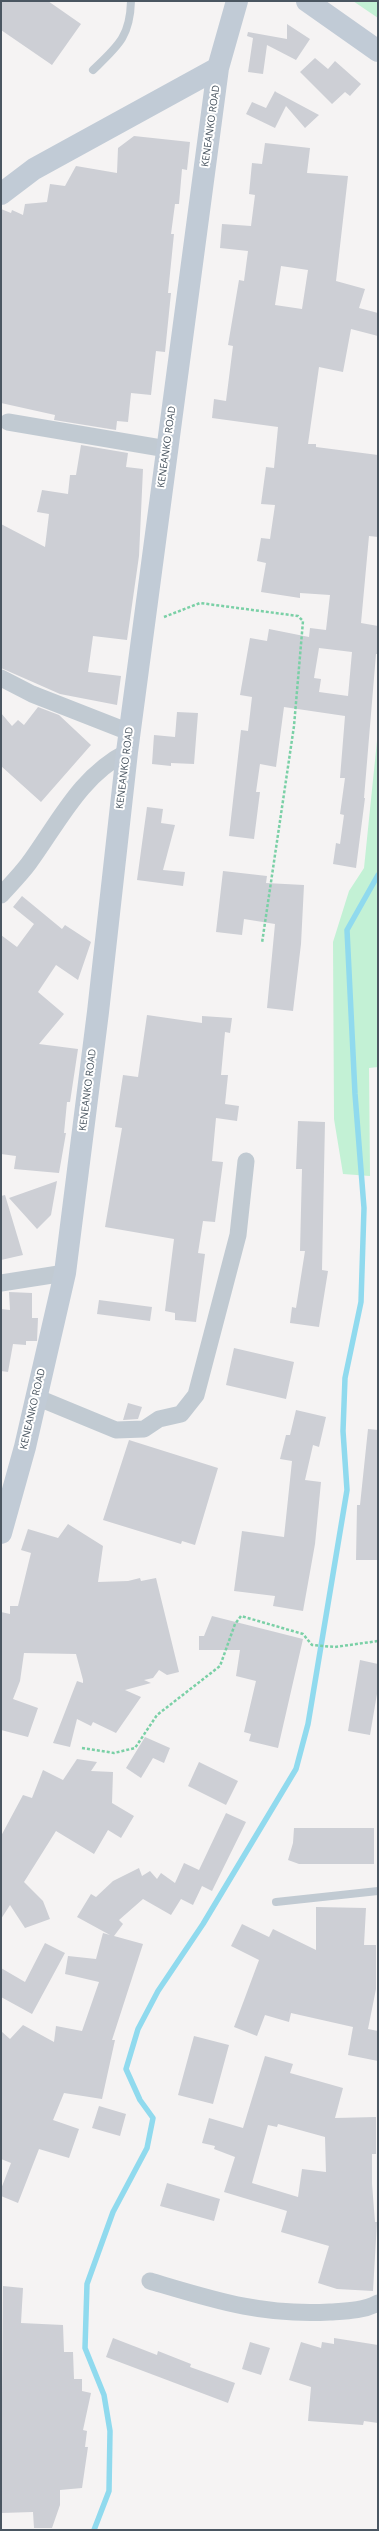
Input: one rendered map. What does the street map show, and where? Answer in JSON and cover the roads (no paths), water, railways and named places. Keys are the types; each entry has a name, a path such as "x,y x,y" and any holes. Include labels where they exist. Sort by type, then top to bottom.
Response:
{"street":[{"name":"KENEANKO ROAD","path":"1,1533 36,1397 65,1273 97,1020 128,742 218,68 237,1"},
{"path":"307,1 378,51"},
{"path":"1,194 34,169 218,68"},
{"path":"8,422 167,449"},
{"path":"1,678 128,742 92,776 28,864 1,895"},
{"path":"36,1397 116,1430 144,1429 159,1419 181,1414 196,1395 238,1234 246,1161"},
{"path":"1,1283 65,1273"},
{"path":"150,2282 221,2302 281,2313 347,2311 368,2308 378,2304"}],"lane":[{"path":"93,70 125,35 130,22 131,1"},
{"path":"276,1902 378,1891"}],"waterway":[{"path":"94,2530 109,2491 110,2431 104,2395 85,2348 87,2284 113,2212 147,2148 153,2118 140,2100 126,2069 138,2029 158,1991 203,1924 296,1769 308,1724 347,1490 343,1431 345,1378 361,1302 364,1208 355,1094 347,930 378,875"}]}
